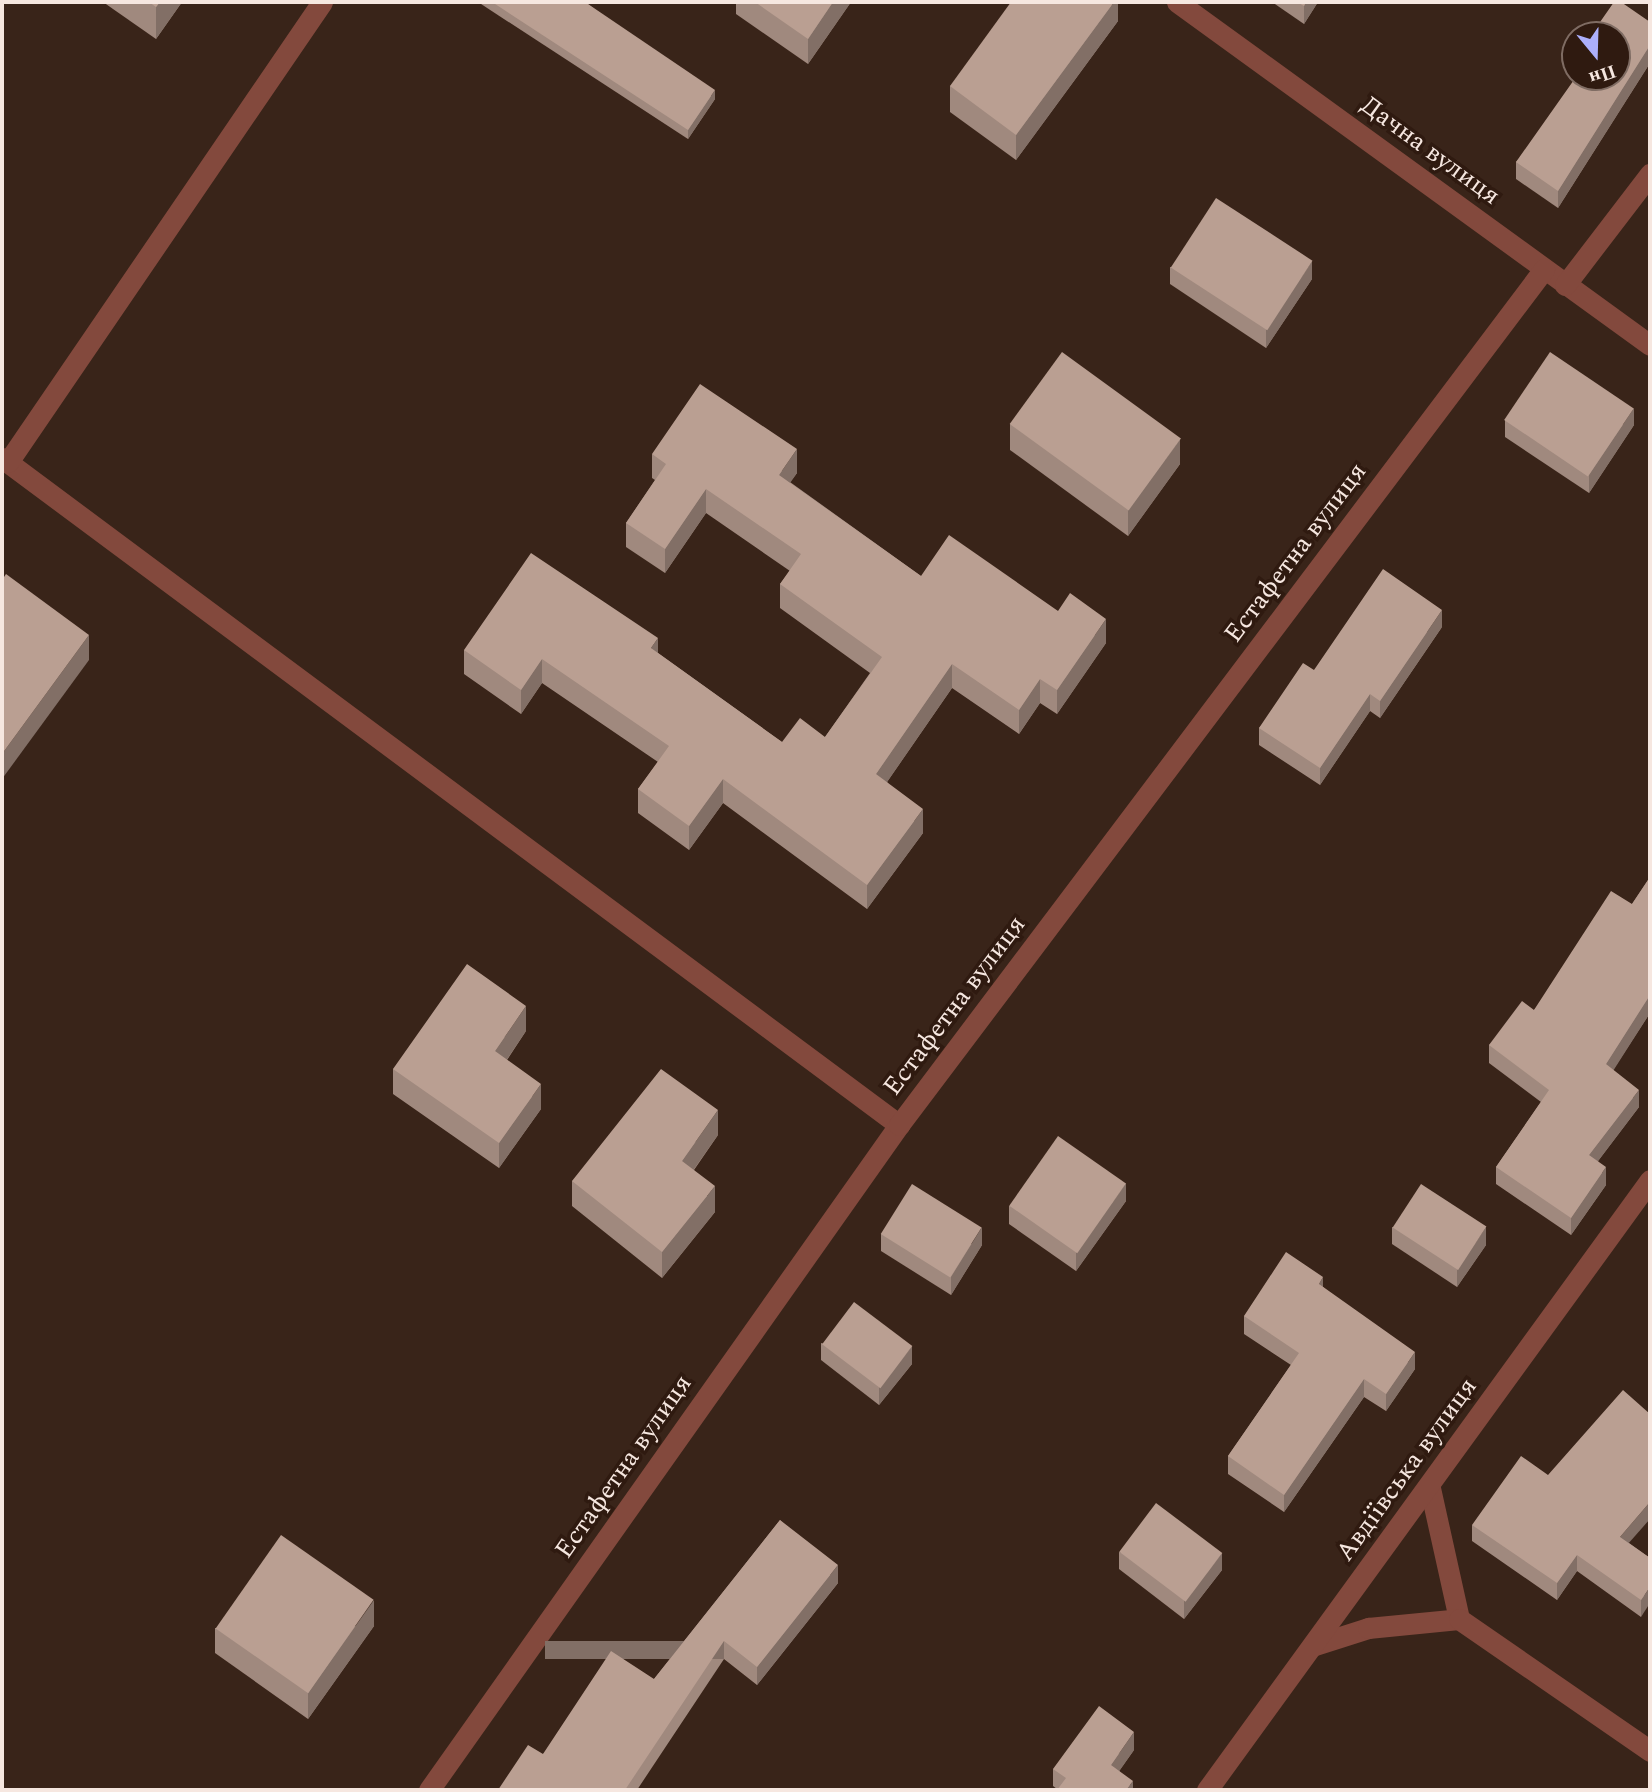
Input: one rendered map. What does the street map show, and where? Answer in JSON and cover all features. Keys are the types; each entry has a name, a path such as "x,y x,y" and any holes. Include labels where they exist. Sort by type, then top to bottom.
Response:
{"street":[{"path":"322,2 5,460 899,1125"},
{"name":"Дачна вулиця","path":"1177,2 1650,345"},
{"path":"1565,285 1650,174"},
{"name":"Естафетна вулиця","path":"429,1790 899,1125 1544,269"},
{"name":"Авдіївська вулиця","path":"1207,1790 1430,1488 1650,1180"},
{"path":"1430,1488 1460,1619"},
{"path":"1315,1645 1368,1628 1460,1619 1650,1751"}],"building":[{"path":"492,2 585,2 715,90 688,130"},
{"path":"755,2 833,2 808,39"},
{"path":"1011,2 1114,2 1016,135 950,86"},
{"path":"1614,2 1621,2 1650,22 1650,45 1631,75 1631,21 1601,21"},
{"path":"1566,91 1621,91 1558,191 1516,162"},
{"path":"1216,198 1312,261 1267,330 1171,268"},
{"path":"1062,352 1181,438 1129,510 1010,424"},
{"path":"1550,352 1634,408 1588,476 1504,420"},
{"path":"700,384 797,449 779,475 921,576 949,535 1058,611 1070,593 1106,619 1057,690 1040,679 1019,710 952,664 876,774 923,809 867,885 723,779 689,826 638,789 669,746 542,659 521,690 464,650 531,553 658,638 651,648 782,742 800,718 825,737 882,657 780,584 801,554 706,489 665,549 626,523 666,464 652,454"},
{"path":"1383,569 1442,610 1380,701 1370,694 1320,768 1259,728 1303,663 1314,670"},
{"path":"6,574 89,635 2,754 2,580"},
{"path":"1650,877 1650,995 1606,1064 1639,1090 1589,1155 1606,1167 1571,1218 1496,1167 1549,1090 1489,1045 1522,1001 1534,1010 1611,891 1632,904"},
{"path":"467,964 526,1006 495,1051 541,1084 499,1143 393,1069"},
{"path":"661,1069 718,1110 682,1161 715,1186 662,1252 572,1181"},
{"path":"1058,1136 1126,1184 1077,1253 1009,1206"},
{"path":"912,1184 982,1227 950,1277 881,1234"},
{"path":"1421,1184 1486,1226 1458,1270 1393,1228"},
{"path":"1286,1252 1323,1277 1319,1284 1415,1352 1386,1394 1364,1379 1284,1495 1228,1456 1299,1353 1244,1316"},
{"path":"854,1302 912,1346 880,1388 822,1344"},
{"path":"1623,1390 1650,1414 1650,1502 1620,1537 1650,1558 1650,1587 1641,1600 1577,1555 1557,1583 1472,1525 1521,1456 1548,1475"},
{"path":"1156,1503 1222,1553 1186,1602 1119,1552"},
{"path":"780,1520 838,1565 757,1667 724,1641 625,1790 498,1790 528,1745 543,1754 611,1651 654,1679"},
{"path":"281,1535 374,1600 308,1693 216,1628"},
{"path":"1099,1706 1134,1732 1111,1765 1133,1781 1126,1790 1057,1790 1066,1778 1053,1769"}]}
